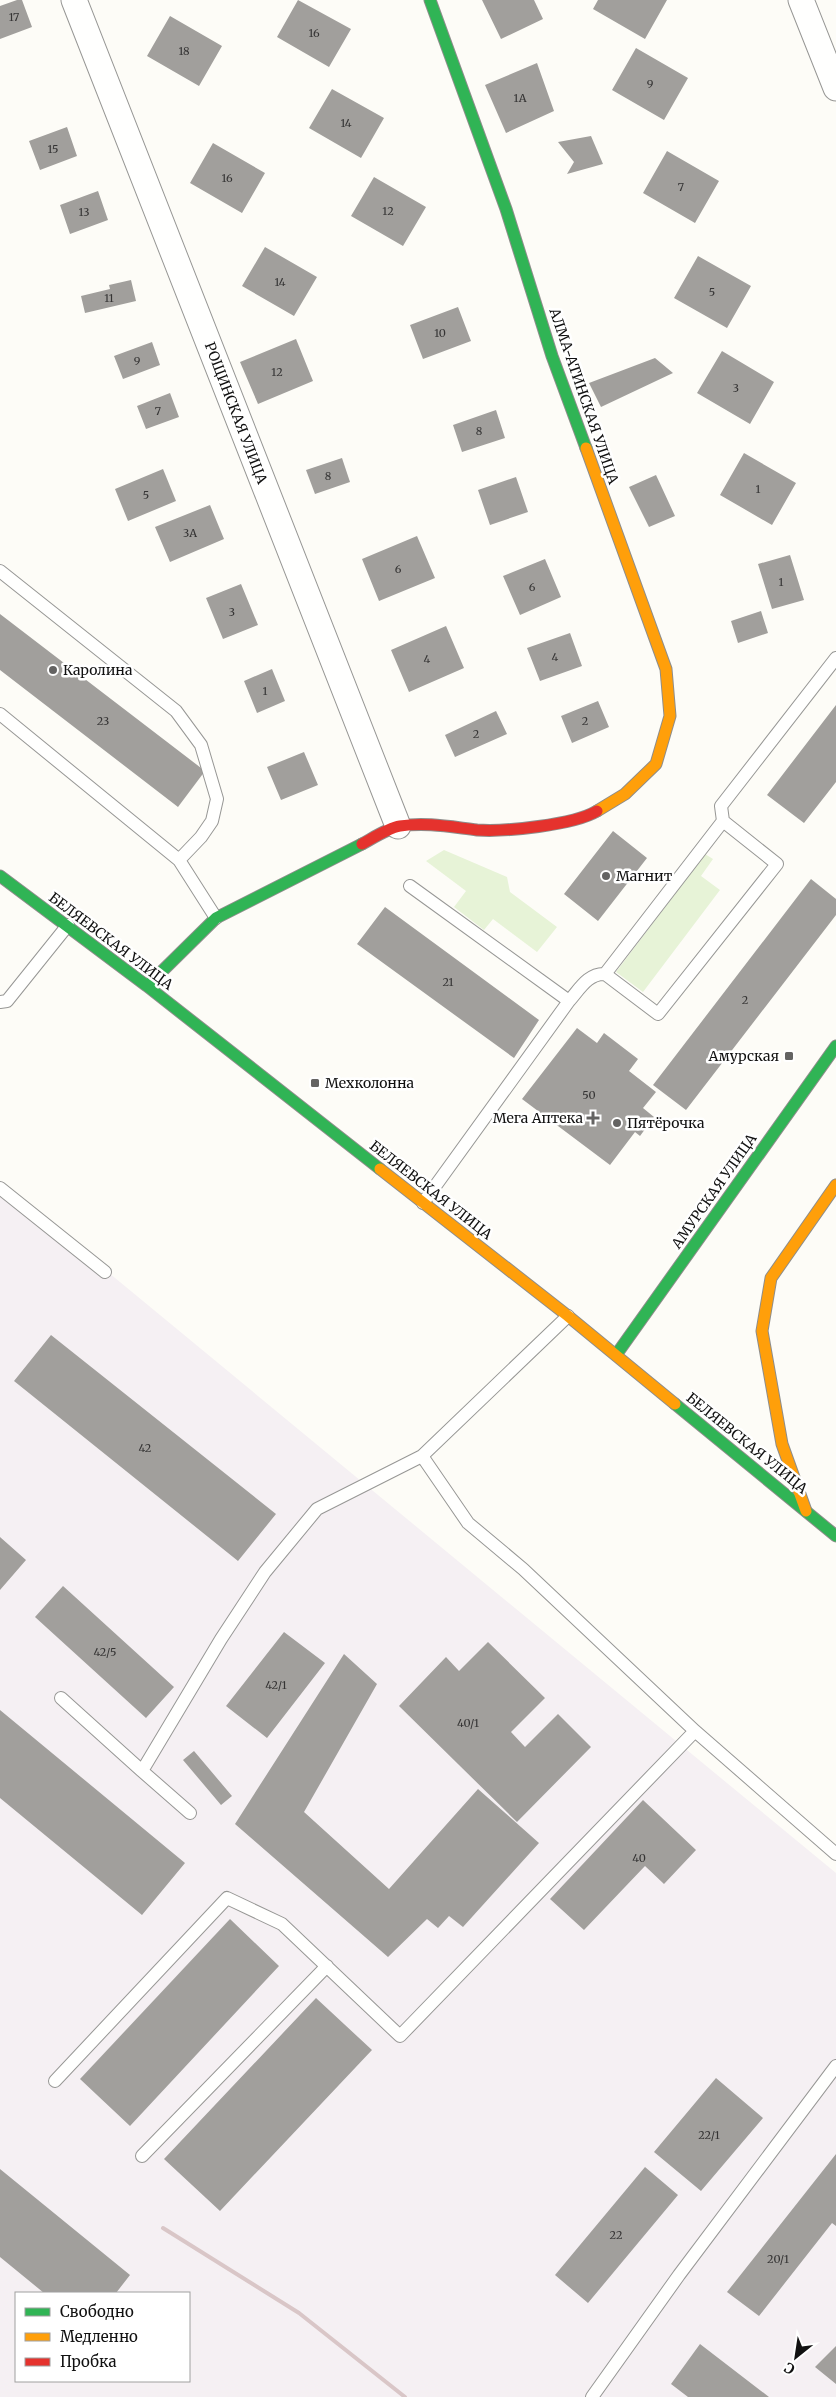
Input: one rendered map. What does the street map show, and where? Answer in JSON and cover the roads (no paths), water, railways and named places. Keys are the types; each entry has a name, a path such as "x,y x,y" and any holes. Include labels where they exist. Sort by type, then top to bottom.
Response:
{"street":[{"name":"РОЩИНСКАЯ УЛИЦА","path":"74,0 398,826"},
{"name":"АЛМА-АТИНСКАЯ УЛИЦА","path":"398,826 430,824 479,830 540,826 585,818 626,794 656,764 670,716 666,669 552,356 506,209 430,0"},
{"path":"801,0 836,88"},
{"path":"147,986 216,918 398,826"},
{"name":"БЕЛЯЕВСКАЯ УЛИЦА","path":"0,876 68,925 147,986 568,1316 836,1536"},
{"name":"АМУРСКАЯ УЛИЦА","path":"616,1355 836,1046"},
{"path":"806,1511 782,1444 762,1331 772,1278 836,1185"}],"lane":[{"path":"0,571 176,711 201,745 218,799 212,822 201,837 179,860"},
{"path":"423,1203 569,1001 589,979 597,973 605,974 658,1014 777,864 723,821 721,806 836,658"},
{"path":"0,714 179,860 216,918"},
{"path":"605,974 723,821"},
{"path":"410,886 569,1001"},
{"path":"2,1004 68,925"},
{"path":"0,1188 106,1272"},
{"path":"142,1771 250,1594 265,1572 317,1509 422,1456 568,1316"},
{"path":"422,1456 468,1523 523,1569 695,1731 836,1854"},
{"path":"61,1698 190,1814"},
{"path":"55,2081 227,1898 282,1924 400,2036 695,1731"},
{"path":"142,2156 327,1966"},
{"path":"592,2397 679,2274 836,2066"}],"railway":[{"path":"163,2228 299,2313 405,2397"}],"place":[{"name":"Каролина","path":"53,670"},
{"name":"Магнит","path":"606,876"},
{"name":"Амурская","path":"789,1056"},
{"name":"Мехколонна","path":"315,1083"},
{"name":"Мега Аптека","path":"593,1118"},
{"name":"Пятёрочка","path":"617,1123"}]}
